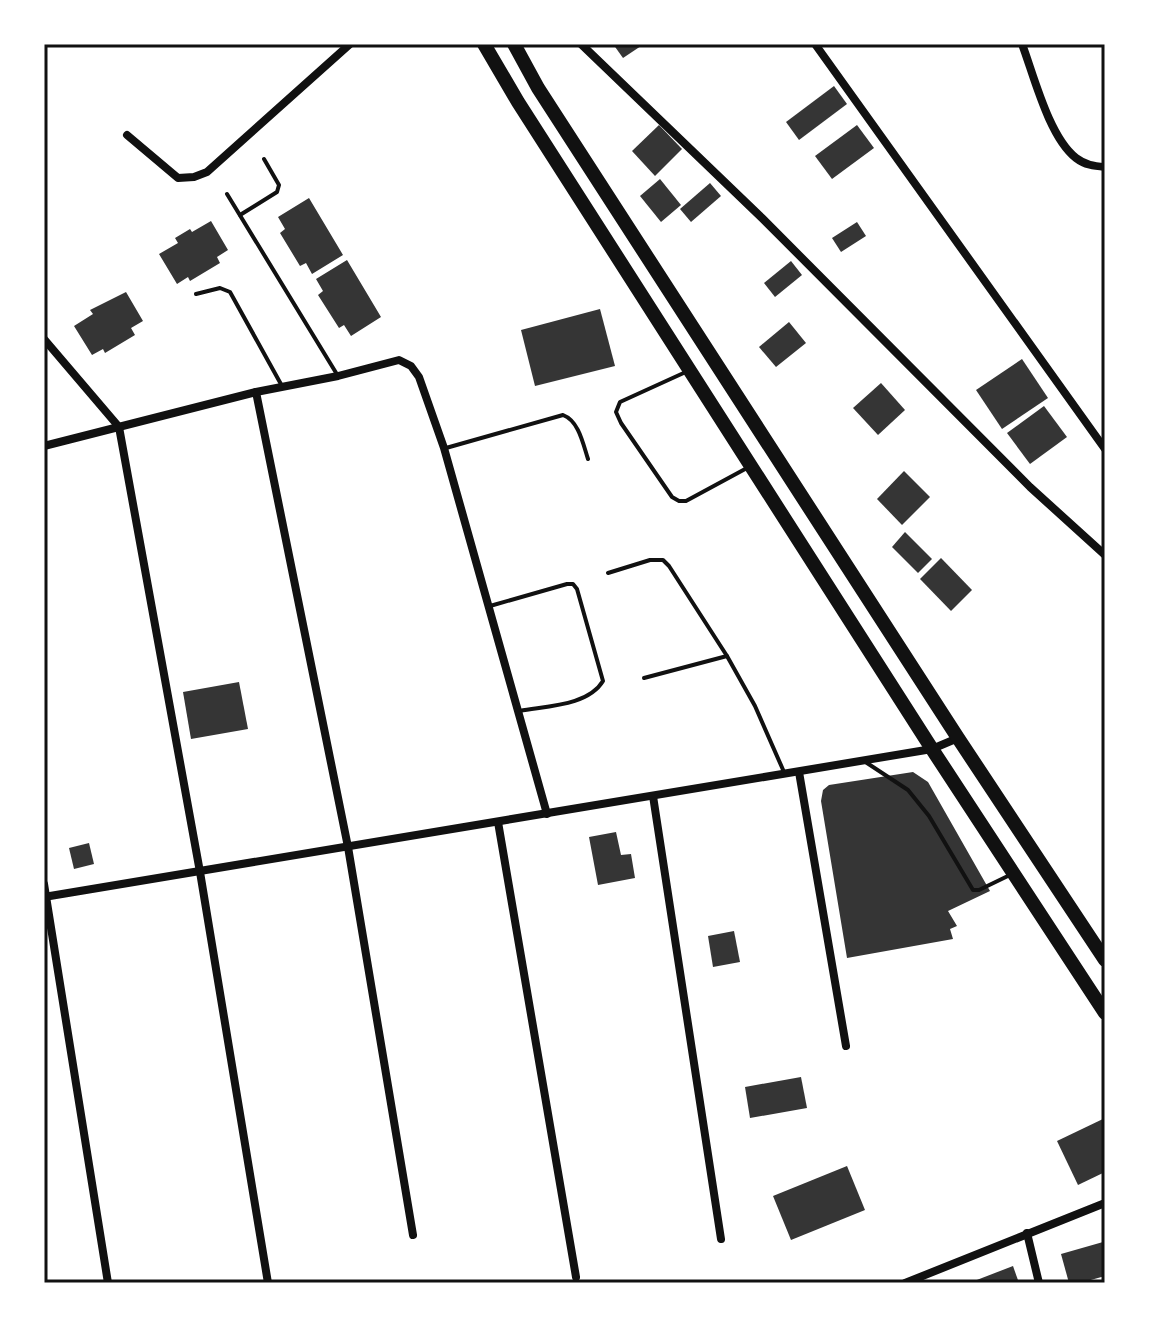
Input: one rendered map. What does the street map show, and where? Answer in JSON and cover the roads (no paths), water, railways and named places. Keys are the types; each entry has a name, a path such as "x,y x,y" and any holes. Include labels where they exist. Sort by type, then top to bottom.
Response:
{"main road":[{"path":"484,44 518,102 932,749 1105,1013"},
{"path":"514,44 538,88 1105,960"}],"street":[{"path":"127,135 178,178 207,172 350,44"},
{"path":"581,44 762,218 1030,487 1105,555"},
{"path":"815,44 1105,449"},
{"path":"1022,44 1054,127 1064,144 1075,157 1089,166 1105,167"},
{"path":"44,339 119,427 200,872 268,1283"},
{"path":"44,446 256,392 399,360 411,366 419,377 444,448 547,814"},
{"path":"256,392 348,847 413,1235"},
{"path":"45,897 932,749 958,738"},
{"path":"799,772 846,1046"},
{"path":"653,796 721,1239"},
{"path":"498,822 576,1277"},
{"path":"44,884 108,1283"},
{"path":"905,1283 1105,1203"},
{"path":"1027,1233 1039,1283"}],"lane":[{"path":"240,215 277,192 279,185 264,159"},
{"path":"227,194 338,376"},
{"path":"196,294 220,288 230,292 283,388"},
{"path":"690,370 620,402 616,412 621,423 672,497 679,501 686,501 751,466"},
{"path":"444,448 563,415 570,417 576,425 588,459"},
{"path":"608,573 650,560 663,560 727,656 755,706 785,774"},
{"path":"488,606 567,584 573,584 577,589 603,681 597,692 583,699 518,711"},
{"path":"644,678 727,656"},
{"path":"863,761 908,790 929,816 973,890 1014,873"}]}
